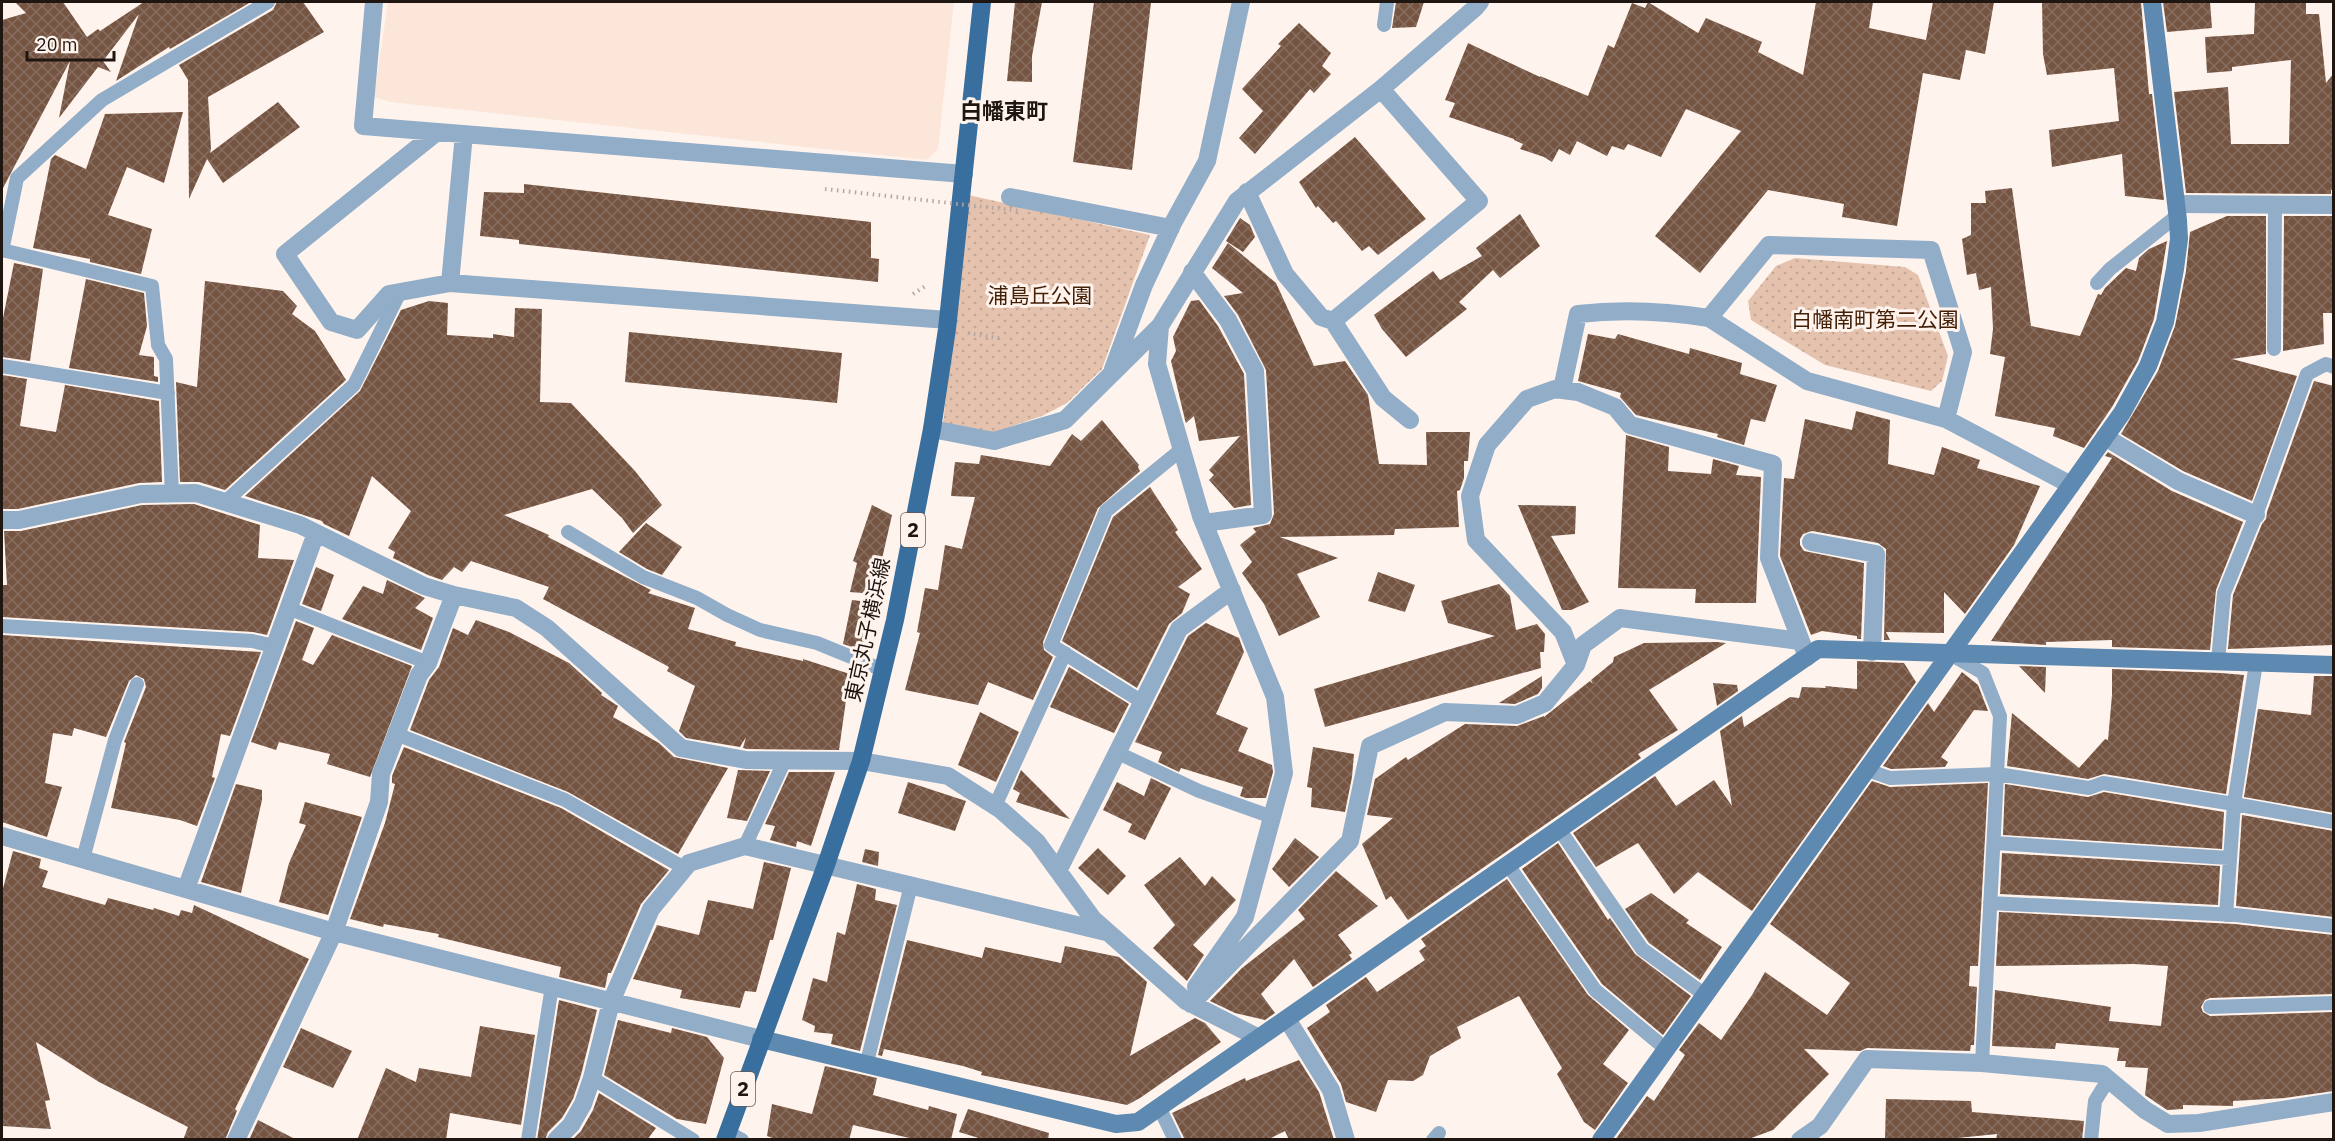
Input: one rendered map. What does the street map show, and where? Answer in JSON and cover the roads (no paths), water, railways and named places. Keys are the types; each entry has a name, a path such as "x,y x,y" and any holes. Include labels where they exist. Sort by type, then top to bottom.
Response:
{"main road":[{"name":"東京丸子横浜線","path":"731,1137 761,1039 826,865 861,761 895,620 932,429 947,325 982,2"}],"street":[{"path":"374,2 363,126 964,174"},
{"path":"1112,373 1144,285 1207,161 1241,2"},
{"path":"932,429 994,441 1065,420 1160,326 1237,201 1381,90 1480,2"},
{"path":"1601,1140 2122,413 2148,366 2164,322 2179,239 2152,2"},
{"path":"1333,321 1479,201 1381,90"},
{"path":"437,132 285,254 331,322 357,330 389,294 450,283 947,325"},
{"path":"450,283 464,134"},
{"path":"1247,192 1285,274 1321,317 1333,321 1383,398 1410,420"},
{"path":"1018,203 1171,228"},
{"path":"2177,210 2275,205 2334,205"},
{"path":"1709,318 1769,245 1931,249 1963,352 1946,419"},
{"path":"1192,272 1228,320 1255,371 1263,515 1204,523"},
{"path":"1562,389 1578,314 1612,310 1671,312 1709,318 1807,381 1946,419 2071,485"},
{"path":"1160,326 1157,364 1204,523 1275,697 1284,773 1245,917 1189,1003"},
{"path":"1576,665 1563,633 1476,540 1470,496 1487,445 1527,399 1555,389 1578,392 1615,407 1630,425 1773,464 1769,558 1803,649"},
{"path":"2105,437 2178,481 2256,515"},
{"path":"2,520 19,520 141,494 196,493 300,525 424,586 516,608 547,628 681,748 746,760 861,761 948,776 996,806 1037,842 1093,919 1189,1003 1259,1038"},
{"path":"186,889 316,533"},
{"path":"1810,542 1876,555 1872,652"},
{"path":"1058,871 1179,629 1232,590"},
{"path":"236,1140 334,932 379,802 381,774 419,675 428,663 454,595"},
{"path":"1189,1003 1350,841 1370,746 1445,712 1517,715 1545,703 1576,665 1583,645 1620,618 1803,649 2334,665"},
{"path":"2,836 334,932 611,1002 866,1066 1116,1124 1138,1122 1559,829 1803,649"},
{"path":"556,1140 571,1125 583,1104 611,1002 651,909 689,864 745,846 1107,933"},
{"path":"1287,1019 1331,1090 1346,1140"},
{"path":"1800,1140 1820,1126 1867,1059 1982,1063 2102,1074 2145,1110 2168,1124 2199,1123 2334,1102"}],"lane":[{"path":"172,494 166,359 158,345 153,286 2,251 17,178 102,100 268,2"},
{"path":"1384,25 1387,2"},
{"path":"2274,349 2275,205"},
{"path":"2097,283 2177,210"},
{"path":"225,502 354,385 400,292"},
{"path":"2218,662 2224,592 2256,515 2307,374 2326,364 2334,367"},
{"path":"2,366 168,393"},
{"path":"1144,703 1051,645 1106,512 1182,449"},
{"path":"568,532 643,577 696,597 760,630 817,643 883,669"},
{"path":"288,609 428,663"},
{"path":"2,626 252,641 274,646"},
{"path":"996,806 1065,653"},
{"path":"1950,654 1983,673 2000,716 1982,1063"},
{"path":"2226,915 2234,804 2256,663"},
{"path":"83,859 115,740 137,684"},
{"path":"396,734 565,800 686,869"},
{"path":"1119,753 1199,791 1272,817"},
{"path":"745,846 784,762"},
{"path":"1867,770 1890,778 1997,774 2089,788 2103,783 2334,822"},
{"path":"1559,829 1642,949 1705,995"},
{"path":"1994,843 2229,858"},
{"path":"1508,865 1595,990 1666,1049"},
{"path":"866,1066 911,885"},
{"path":"1990,903 2226,915 2334,926"},
{"path":"528,1140 552,986"},
{"path":"2210,1007 2334,1003"},
{"path":"592,1078 693,1140"},
{"path":"2091,1140 2095,1101 2108,1080"},
{"path":"1159,1107 1175,1140"}],"district":[{"name":"白幡東町","path":"1004,111"}],"park label":[{"name":"浦島丘公園","path":"1040,296"},
{"name":"白幡南町第二公園","path":"1875,320"}]}
